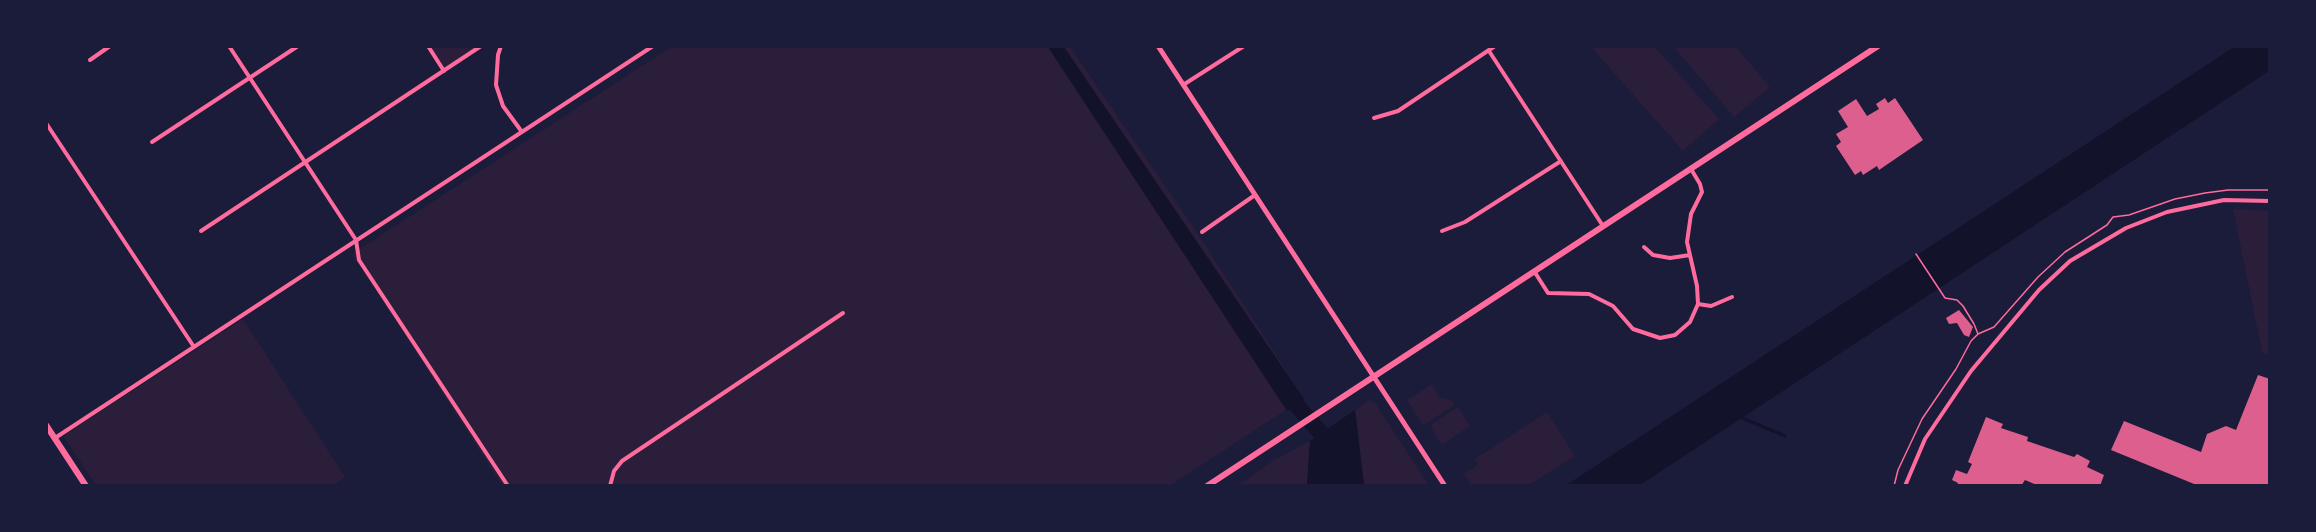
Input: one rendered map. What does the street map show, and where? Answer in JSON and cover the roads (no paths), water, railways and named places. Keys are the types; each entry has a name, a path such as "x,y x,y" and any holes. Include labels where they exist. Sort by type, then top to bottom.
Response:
{"main road":[{"path":"1207,486 1878,46"},
{"path":"46,425 86,486"}],"street":[{"path":"90,60 110,46"},
{"path":"229,46 356,240 359,260 508,486"},
{"path":"152,142 298,46"},
{"path":"428,46 444,71"},
{"path":"201,231 481,46"},
{"path":"501,46 498,55 496,85 503,106 522,132"},
{"path":"55,438 652,46"},
{"path":"1158,46 1445,486"},
{"path":"1183,85 1244,46"},
{"path":"1374,118 1398,111 1495,46"},
{"path":"1489,51 1603,226"},
{"path":"46,123 194,347"},
{"path":"1442,231 1465,222 1561,160"},
{"path":"1534,272 1548,292 1588,294 1613,306 1633,329 1660,338 1675,334 1690,322 1698,304 1697,286 1687,242 1690,214 1702,192 1700,184 1690,170"},
{"path":"1202,232 1255,195"},
{"path":"1905,486 1925,440 1971,371 2039,290 2070,261 2126,228 2167,212 2224,200 2270,201"},
{"path":"1644,247 1653,255 1670,258 1690,255"},
{"path":"1698,304 1711,306 1732,297"},
{"path":"610,486 614,471 622,461 843,313"}],"waterway":[{"path":"1283,386 1324,437 1329,486"},
{"path":"1740,417 1785,436"}]}
